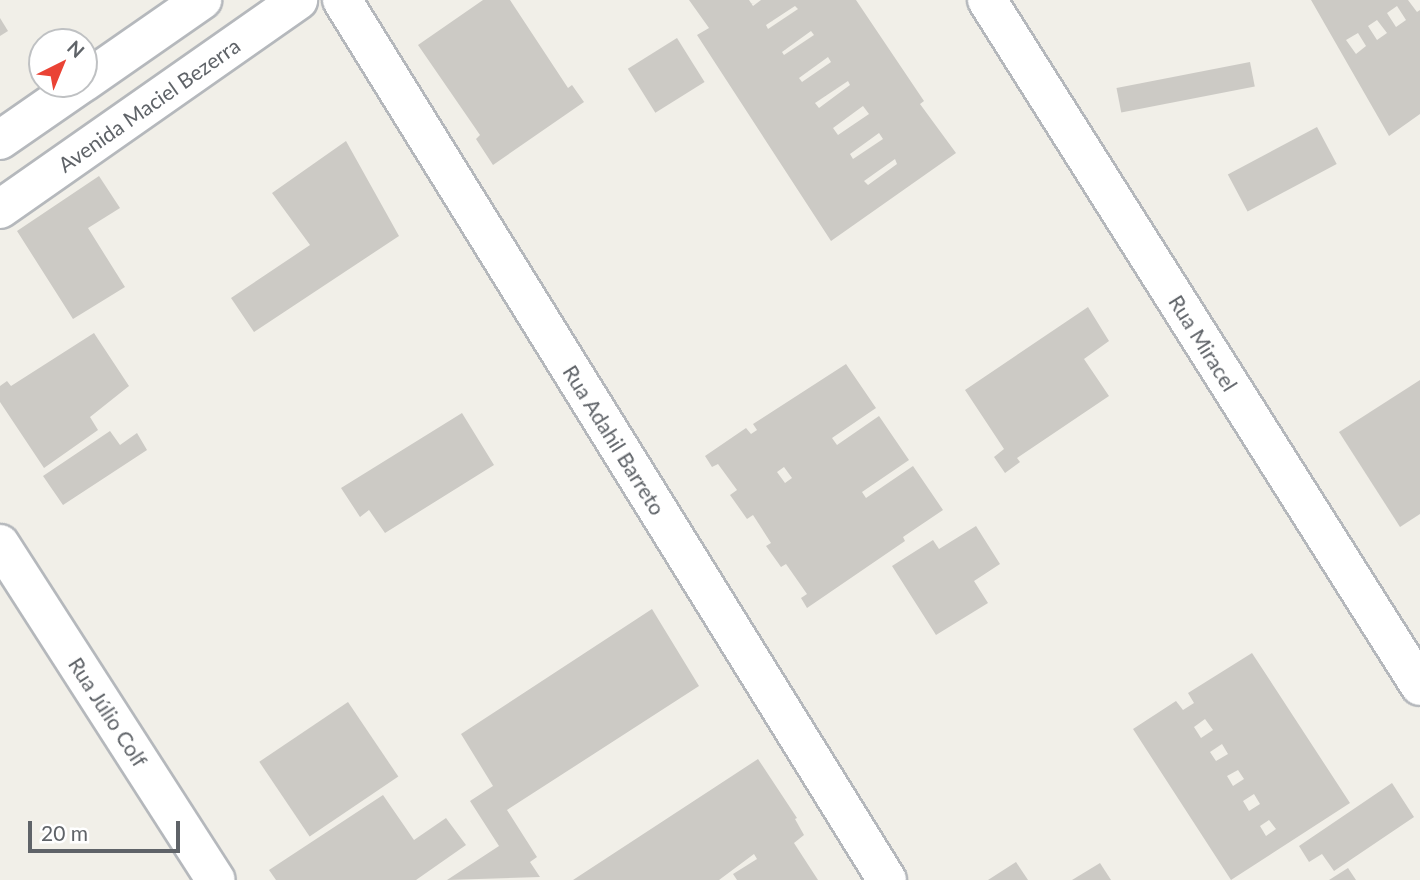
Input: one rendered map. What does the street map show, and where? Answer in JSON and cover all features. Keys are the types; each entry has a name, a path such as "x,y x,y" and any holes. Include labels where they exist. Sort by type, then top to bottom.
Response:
{"street":[{"path":"98,72 202,0"},
{"name":"Avenida Maciel Bezerra","path":"0,209 298,0"},
{"name":"Rua Adahil Barreto","path":"342,0 887,880"},
{"name":"Rua Miracel","path":"987,0 1420,686"},
{"path":"0,140 60,98"},
{"name":"Rua Júlio Colf","path":"0,544 216,880"}],"building":[{"path":"483,0 510,0 568,88 572,85 584,102 493,165 476,139 480,135 418,45"},
{"path":"689,0 749,0 753,6 761,0 856,0 924,101 920,104 956,153 831,241 697,35 709,28","holes":["795,6 798,9 768,29 766,25","811,31 814,35 784,55 782,52","828,57 831,62 802,82 799,78","848,81 850,85 819,108 815,103","863,106 869,114 838,135 833,128","879,133 883,139 853,159 850,154","895,159 897,164 868,185 864,181"]},
{"path":"1311,0 1408,0 1417,12 1420,10 1420,114 1389,136","holes":["1397,6 1406,20 1396,27 1387,13","1377,20 1387,33 1377,40 1368,26","1358,33 1366,46 1356,54 1346,40"]},
{"path":"0,18 8,31 0,36"},
{"path":"677,38 705,82 655,113 628,69"},
{"path":"1250,62 1255,87 1121,112 1116,88"},
{"path":"1317,127 1337,164 1248,212 1228,174"},
{"path":"346,141 399,236 254,332 231,298 310,245 272,193"},
{"path":"99,176 120,208 88,228 125,287 73,319 17,231"},
{"path":"1088,307 1109,341 1084,359 1109,396 1017,458 1020,462 1005,473 994,457 1004,449 965,390"},
{"path":"94,333 129,386 90,417 98,430 44,468 0,402 0,386 7,381 11,386"},
{"path":"846,364 876,408 832,438 837,445 879,416 909,460 862,492 866,498 913,466 943,510 903,537 905,541 807,608 801,598 807,594 786,564 781,567 766,546 771,543 753,515 747,519 730,495 737,490 718,464 712,467 705,456 746,428 751,434 757,430 753,424","holes":["784,467 792,478 785,483 777,472"]},
{"path":"1420,380 1420,514 1400,527 1339,432"},
{"path":"462,413 494,465 385,533 369,510 360,517 341,488"},
{"path":"110,431 120,445 137,433 147,450 63,505 43,476"},
{"path":"976,526 1000,564 974,581 988,603 936,635 892,566 933,540 939,549"},
{"path":"652,609 699,686 507,810 537,857 530,862 540,877 447,880 499,846 470,801 493,786 461,734"},
{"path":"1252,653 1350,803 1231,880 1133,729 1176,701 1183,710 1194,703 1188,693","holes":["1205,719 1213,730 1201,738 1194,727","1222,744 1228,754 1216,761 1210,752","1238,770 1244,779 1233,786 1227,776","1254,794 1260,804 1249,811 1243,801","1269,820 1276,829 1266,836 1260,826"]},
{"path":"348,702 398,777 310,836 259,762"},
{"path":"758,759 797,818 795,819 804,835 794,843 818,880 737,880 733,874 757,859 754,854 719,880 573,880"},
{"path":"1392,783 1414,817 1334,871 1322,854 1309,862 1299,846"},
{"path":"383,795 414,840 446,818 466,845 416,880 276,880 269,870"},
{"path":"1016,862 1028,880 988,880"},
{"path":"1100,863 1111,880 1072,880"},
{"path":"1348,868 1356,880 1329,880"}]}
